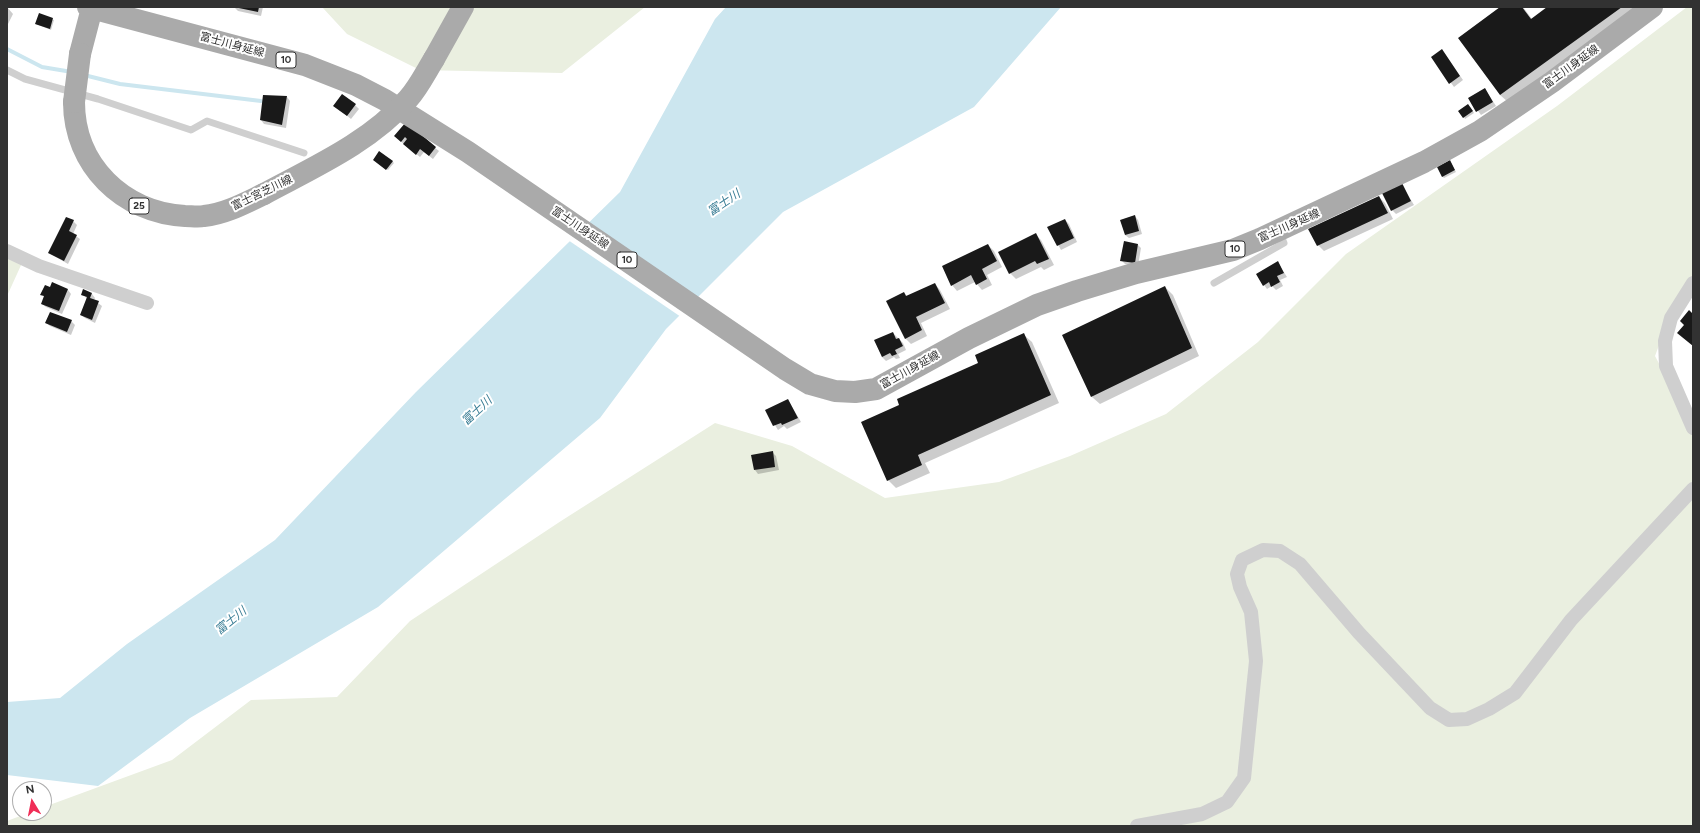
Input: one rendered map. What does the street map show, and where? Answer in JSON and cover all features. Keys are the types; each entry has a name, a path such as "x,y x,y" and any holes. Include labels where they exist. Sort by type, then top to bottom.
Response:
{"main road":[{"name":"富士宮芝川線","path":"90,8 80,54 74,102 76,130 86,154 102,177 122,196 140,206 170,215 204,216 238,206 264,194 355,145 383,124 408,98 434,59 463,7"},
{"name":"富士川身延線","path":"90,8 305,65 356,85 385,100 468,152 785,369 810,384 835,391 855,392 876,389 969,338 1037,305 1077,291 1129,276 1233,250 1279,231 1424,162 1480,131 1552,82 1652,7"}],"street":[{"path":"7,252 39,266 147,303"},
{"path":"1693,283 1672,318 1665,341 1666,366 1693,428"},
{"path":"1137,826 1202,814 1227,802 1244,778 1256,661 1251,612 1240,587 1237,574 1242,560 1262,550 1280,551 1300,564 1359,633 1430,708 1448,720 1467,720 1489,710 1515,693 1561,631 1693,490"}],"lane":[{"path":"7,70 26,79 98,99 191,130 207,121 304,153"},
{"path":"1214,283 1284,244 1279,231"}],"shaded area":[{"path":"322,7 645,7 562,73 420,70 347,34"},
{"path":"1687,7 1693,7 1693,279 1677,297 1655,356 1693,428 1693,826 7,826 7,821 12,819 12,821 52,821 52,804 172,760 251,700 337,697 410,621 561,521 715,423 792,446 885,498 999,482 1070,456 1166,414 1258,342 1346,254 1557,106"},
{"path":"7,256 22,263 7,296"}],"water":[{"name":"富士川","path":"726,7 1061,7 974,107 783,212 666,329 600,418 378,607 190,718 98,786 7,775 7,702 60,698 127,644 275,540 416,392 620,192 715,19"}],"pier":[{"path":"586,222 698,300 681,317 568,240"}],"building":[{"path":"234,7 259,7 258,12"},
{"path":"1500,7 1522,7 1531,19 1547,7 1622,7 1500,95 1458,38"},
{"path":"39,13 53,18 50,29 35,24"},
{"path":"1442,49 1460,76 1449,84 1431,57"},
{"path":"1485,88 1493,102 1476,112 1468,98"},
{"path":"342,94 356,104 347,116 333,106"},
{"path":"263,95 287,96 282,125 260,120"},
{"path":"1468,104 1473,111 1463,118 1458,111"},
{"path":"406,122 436,147 429,156 420,149 416,155 403,144 407,139 405,137 401,142 394,136"},
{"path":"379,151 393,161 386,170 373,160"},
{"path":"1450,160 1455,170 1442,177 1437,167"},
{"path":"1402,183 1411,201 1391,211 1382,193"},
{"path":"1379,196 1388,213 1317,246 1308,229"},
{"path":"1135,215 1139,231 1125,235 1120,220"},
{"path":"66,217 74,220 69,231 77,235 64,261 48,253"},
{"path":"1065,219 1074,238 1057,246 1047,227"},
{"path":"1036,233 1049,259 1037,264 1035,261 1009,274 998,252"},
{"path":"1124,241 1138,244 1135,263 1120,261"},
{"path":"988,244 997,261 982,269 987,279 976,285 971,275 951,286 942,266"},
{"path":"1278,261 1284,273 1277,276 1280,282 1271,287 1269,282 1263,286 1256,274"},
{"path":"52,282 68,289 59,311 41,304 44,296 40,295 45,285 50,287"},
{"path":"935,283 945,303 916,317 922,330 905,339 886,301 904,292 906,296"},
{"path":"1165,286 1192,348 1091,397 1062,335"},
{"path":"83,289 92,293 90,298 99,301 92,320 80,315 87,297 81,295"},
{"path":"1689,310 1693,314 1693,346 1677,333 1684,325 1680,321"},
{"path":"50,312 72,320 67,332 45,323"},
{"path":"893,332 896,339 899,338 903,346 895,350 897,354 892,356 890,353 882,357 874,340"},
{"path":"1024,333 1051,395 918,455 922,465 887,481 861,422 899,405 897,399 978,363 975,355"},
{"path":"788,399 798,418 782,425 781,423 773,426 765,410"},
{"path":"773,451 775,467 754,470 751,455"}],"waterway":[{"path":"7,49 42,67 72,72"},
{"path":"84,75 120,84 261,101"}]}
